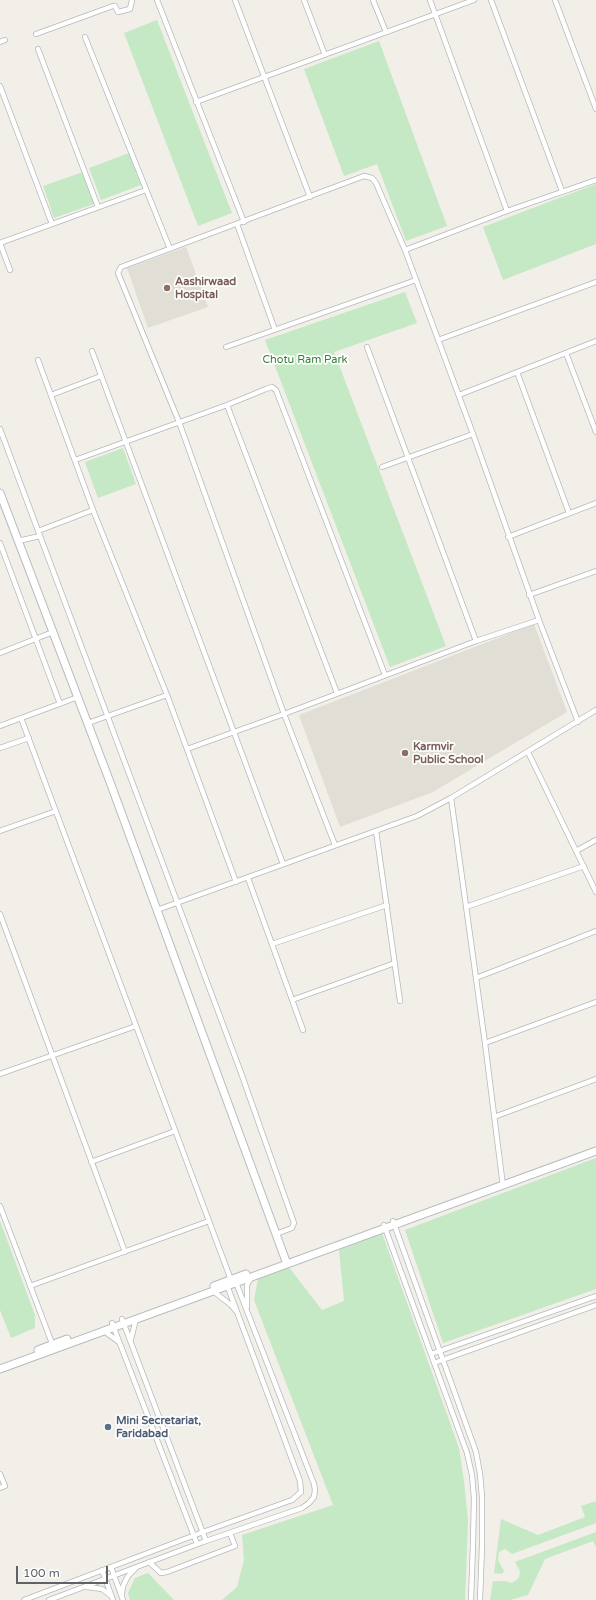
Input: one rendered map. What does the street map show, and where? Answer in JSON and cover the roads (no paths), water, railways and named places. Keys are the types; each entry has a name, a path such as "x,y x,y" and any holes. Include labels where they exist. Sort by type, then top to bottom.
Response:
{"street":[{"path":"36,34 113,6 115,6 118,12 130,9 132,0"},
{"path":"157,0 244,222"},
{"path":"235,0 310,197"},
{"path":"304,0 325,55"},
{"path":"373,0 386,32"},
{"path":"430,0 507,211"},
{"path":"196,102 474,0"},
{"path":"491,0 562,191"},
{"path":"555,0 596,110"},
{"path":"85,37 170,249"},
{"path":"38,49 98,207"},
{"path":"0,86 52,224"},
{"path":"335,845 284,714 178,422 118,273 121,268 364,176 372,178 376,183 405,250 474,434 508,537 578,722"},
{"path":"405,250 507,211 596,180"},
{"path":"10,270 0,243 146,190"},
{"path":"237,224 275,330"},
{"path":"226,348 416,280"},
{"path":"438,340 596,282"},
{"path":"459,395 596,341"},
{"path":"367,347 476,641"},
{"path":"92,351 283,864"},
{"path":"566,353 596,432"},
{"path":"38,360 93,510 167,695 236,882"},
{"path":"517,372 569,513"},
{"path":"51,395 101,376"},
{"path":"75,460 227,405 272,387 278,392 386,676"},
{"path":"227,405 336,693"},
{"path":"0,429 240,1070 294,1223 292,1228 276,1234"},
{"path":"382,467 474,434"},
{"path":"0,493 78,697 286,1262"},
{"path":"508,537 596,503"},
{"path":"38,531 93,510"},
{"path":"18,541 40,536"},
{"path":"0,543 60,704"},
{"path":"530,595 596,571"},
{"path":"187,749 284,714 336,693 386,676 476,641 539,620"},
{"path":"0,653 53,632"},
{"path":"88,724 167,695"},
{"path":"0,726 78,697"},
{"path":"157,910 417,816 451,798 596,710"},
{"path":"21,718 209,1221 231,1282 240,1317 300,1481 301,1492 292,1500 194,1535 24,1600"},
{"path":"0,748 29,738"},
{"path":"528,752 596,892"},
{"path":"451,798 503,1184"},
{"path":"0,831 56,811"},
{"path":"376,830 400,1001"},
{"path":"576,851 596,840"},
{"path":"466,907 584,866"},
{"path":"248,878 303,1030"},
{"path":"272,944 387,904"},
{"path":"0,914 124,1252"},
{"path":"476,978 596,931"},
{"path":"292,1000 395,963"},
{"path":"485,1043 596,1002"},
{"path":"0,1074 136,1026"},
{"path":"494,1117 596,1079"},
{"path":"91,1162 175,1131"},
{"path":"503,1184 596,1146"},
{"path":"0,1369 53,1347 113,1325 596,1151"},
{"path":"0,1206 53,1347"},
{"path":"30,1286 209,1221"},
{"path":"394,1223 476,1452 482,1497 480,1600"},
{"path":"384,1227 467,1453 472,1475 474,1513 471,1600"},
{"path":"123,1322 136,1319 213,1291 231,1282 251,1278 286,1262"},
{"path":"249,1316 246,1300 247,1285 251,1278"},
{"path":"49,1600 197,1544 302,1508 309,1504 314,1497 315,1490 249,1316 231,1282"},
{"path":"213,1291 231,1305 240,1317"},
{"path":"431,1354 596,1296"},
{"path":"434,1363 596,1305"},
{"path":"130,1341 131,1332 136,1319"},
{"path":"123,1322 206,1541"},
{"path":"0,1364 104,1331 113,1325"},
{"path":"113,1325 197,1544"},
{"path":"104,1331 120,1343"},
{"path":"0,1474 5,1486 0,1488"},
{"path":"149,1562 161,1573 167,1572 234,1546 230,1533"},
{"path":"111,1567 122,1598"},
{"path":"122,1598 123,1586 128,1576 137,1567"},
{"path":"102,1570 112,1598"},
{"path":"85,1586 102,1589 112,1598"}],"place":[{"name":"Aashirwaad Hospital","path":"167,288"},
{"name":"Karmvir Public School","path":"405,753"},
{"name":"Mini Secretariat, Faridabad","path":"108,1427"}],"park label":[{"name":"Chotu Ram Park","path":"305,360"}]}
